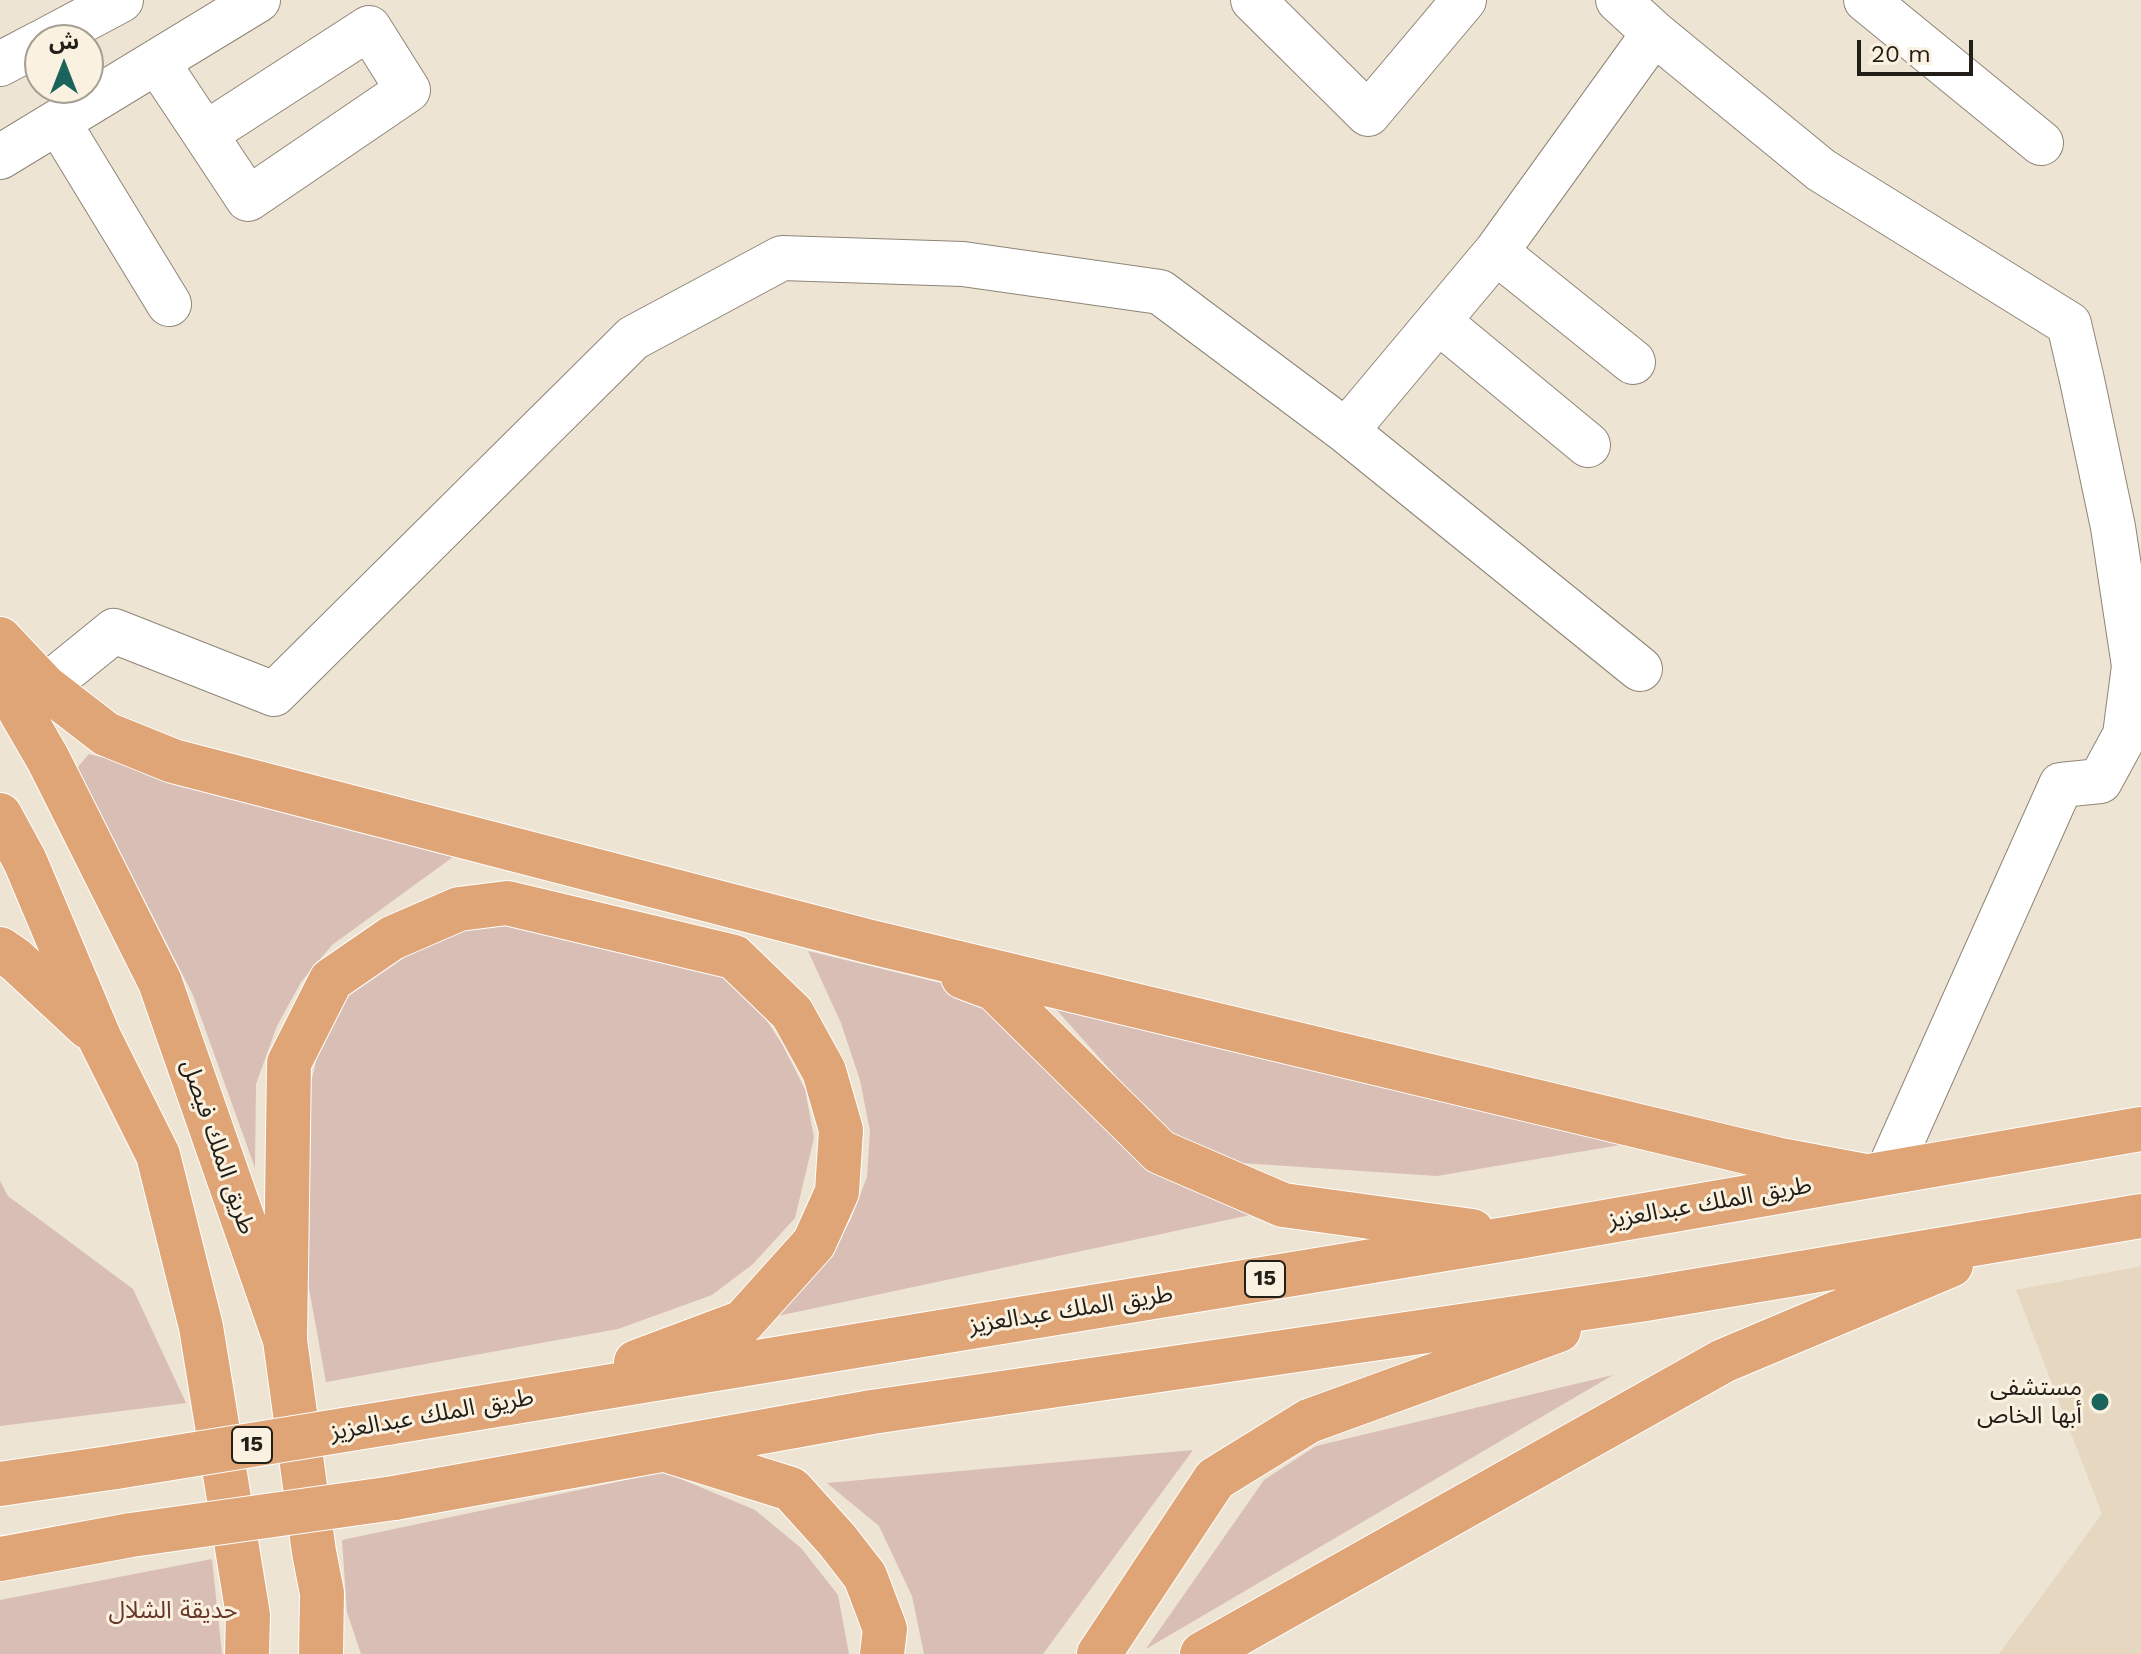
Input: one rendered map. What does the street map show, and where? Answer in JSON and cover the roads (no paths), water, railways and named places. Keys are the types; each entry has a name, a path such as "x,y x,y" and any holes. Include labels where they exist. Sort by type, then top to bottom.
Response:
{"highway":[{"path":"0,639 45,687 106,734 173,761 867,941 1761,1156 1877,1174"},
{"name":"طريق الملك فيصل","path":"0,676 48,759 160,982 285,1340 322,1593 321,1654"},
{"path":"0,815 25,861 99,1037 158,1155 194,1298 248,1615 247,1654"},
{"path":"285,1340 289,1063 331,980 392,938 459,909 507,903 734,957 792,1013 824,1071 841,1130 837,1192 814,1243 743,1322 543,1396"},
{"path":"867,941 995,989 1160,1152 1283,1205 1518,1237"},
{"path":"0,949 16,960 99,1037"},
{"name":"طريق الملك عبدالعزيز","path":"0,1484 1518,1237 2141,1129"},
{"path":"0,1559 131,1535 394,1498 872,1412 1646,1299 2141,1216"},
{"path":"1202,1654 1723,1361 2018,1237"},
{"path":"1099,1654 1215,1479 1309,1421 1646,1299"},
{"path":"665,1450 791,1489 865,1576 885,1629 882,1654"},
{"path":"322,1593 337,1654"}],"street":[{"path":"76,24 121,0"},
{"path":"0,157 258,0"},
{"path":"1253,0 1368,114 1464,0"},
{"path":"1618,0 1821,170 2069,324 2110,512 2134,666 2125,735 2100,781 2061,785 1877,1174"},
{"path":"1866,0 2041,143"},
{"path":"1346,431 1496,252 1654,33"},
{"path":"157,62 205,134"},
{"path":"58,122 169,304"},
{"path":"1496,252 1633,362"},
{"path":"45,687 114,631 274,694 633,338 782,258 963,264 1160,292 1346,431 1640,669"},
{"path":"1438,321 1588,445"}],"place":[{"name":"مستشفى أبها الخاص","path":"2100,1402"}],"park label":[{"name":"حديقة الشلال","path":"173,1611"}]}
